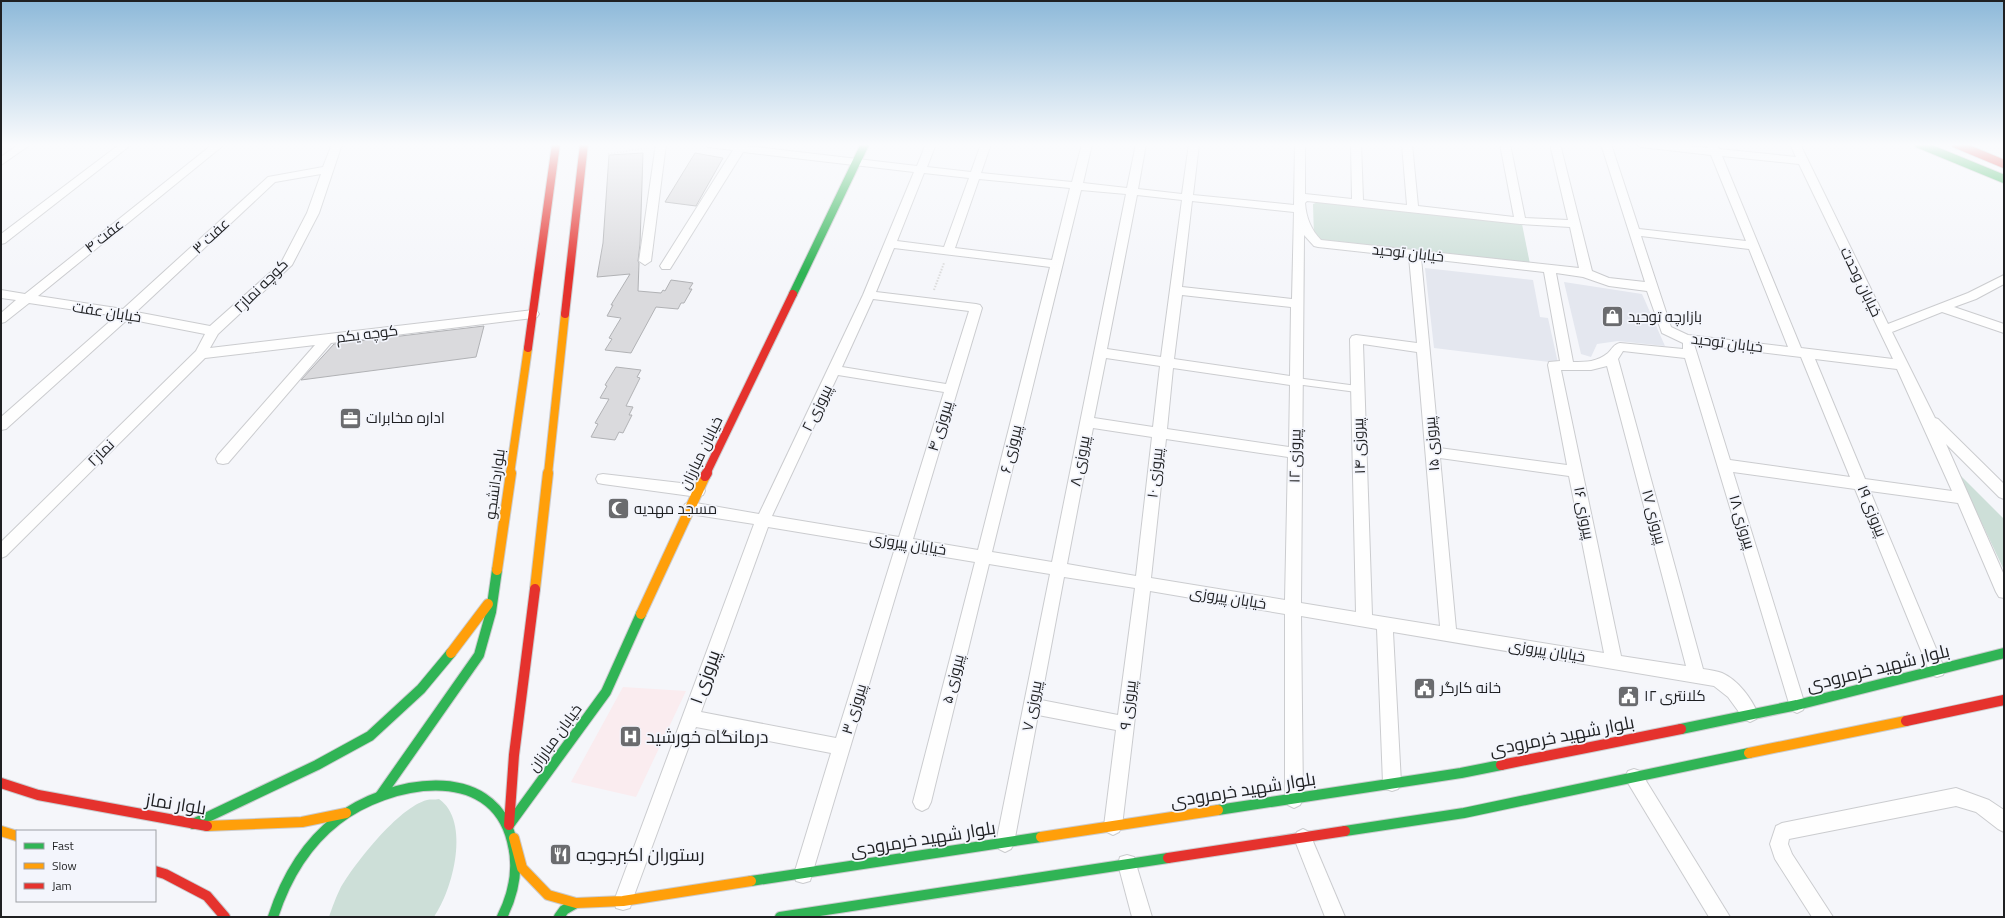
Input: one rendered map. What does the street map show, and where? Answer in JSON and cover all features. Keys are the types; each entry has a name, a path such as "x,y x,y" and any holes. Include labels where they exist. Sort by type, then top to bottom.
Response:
{"main road":[{"name":"بلواردانشجو","path":"380,796 479,655 491,612 550,187"},
{"path":"509,825 514,755 534,601 579,187"},
{"name":"خیابان مبارزان","path":"509,825 606,692 698,491 845,187"},
{"path":"193,824 318,765 370,736 421,689 463,639 493,597"},
{"name":"بلوار شهید خرمرودی","path":"514,838 522,868 548,894 576,903 623,901 1461,773 1797,705 2004,653"},
{"path":"780,917 1464,813 2004,700"},
{"name":"بلوار نماز","path":"1,784 38,795 205,826 302,822 348,812"},
{"path":"273,917 274,910 291,874 315,842 348,812 380,796 413,786 444,784 472,790 493,804 509,825 514,838 517,872 507,910 502,917"},
{"path":"1,832 16,836"},
{"path":"156,871 165,874 207,896 224,917"},
{"path":"559,917 564,910 576,903"}],"street":[{"path":"1,240 71,187"},
{"name":"عفت ۴","path":"1,319 166,187"},
{"name":"عفت ۳","path":"1,426 126,314 264,187"},
{"name":"کوچه نماز۲","path":"201,354 214,331 286,265 313,213 322,187"},
{"path":"645,262 655,187"},
{"path":"666,266 715,187"},
{"path":"913,187 869,295 930,302"},
{"path":"948,251 970,187"},
{"name":"پیروزی ۶","path":"983,557 1077,187"},
{"path":"1085,187 1188,197 1299,205 1305,197 1520,220 1575,224"},
{"name":"پیروزی ۸","path":"1058,569 1134,187"},
{"name":"پیروزی ۱۰","path":"1144,584 1167,363 1189,187"},
{"name":"پیروزی ۱۲","path":"1294,799 1293,608 1299,187"},
{"path":"1357,187 1358,203"},
{"path":"1411,187 1413,209"},
{"path":"1513,187 1520,220"},
{"path":"1566,187 1586,273"},
{"path":"1620,187 1652,287"},
{"name":"پیروزی ۱۹","path":"1729,187 1753,246 1860,484 1937,670"},
{"name":"خیابان وحدت","path":"1816,187 1928,419 2004,592"},
{"name":"خیابان توحید","path":"1299,205 1309,235 1318,243 1586,273 1592,277 1621,284 1652,287 1666,330 1686,339 1902,365"},
{"path":"1634,232 1753,246"},
{"path":"889,244 1057,264"},
{"name":"پیروزی ۱۵","path":"1415,254 1449,634"},
{"name":"پیروزی ۱۶","path":"1549,268 1575,471 1614,662"},
{"path":"1885,330 1972,296 2004,279"},
{"path":"1176,290 1297,304"},
{"name":"خیابان عفت","path":"1,294 126,314 214,331"},
{"name":"پیروزی ۲","path":"763,520 835,370 869,295"},
{"name":"پیروزی ۴","path":"905,544 976,308 930,302"},
{"path":"1943,308 2004,329"},
{"name":"کوچه یکم","path":"201,354 533,314"},
{"path":"223,459 327,338"},
{"name":"پیروزی ۱۴","path":"1364,620 1356,339 1423,348"},
{"name":"پیروزی ۱۸","path":"1686,339 1797,705"},
{"name":"خیابان توحید","path":"1561,365 1598,365 1611,358 1620,347 1691,354"},
{"path":"1101,353 1296,381"},
{"name":"نماز۲","path":"1,552 201,354"},
{"name":"پیروزی ۱۷","path":"1611,358 1697,676"},
{"path":"835,370 951,389"},
{"name":"خیابان وحدت","path":"1928,419 2004,493"},
{"path":"1087,422 1295,453"},
{"path":"1432,452 1575,471"},
{"path":"1724,465 1962,498"},
{"path":"603,478 698,491"},
{"name":"خیابان پیروزی","path":"690,508 1718,679 1734,692 1750,714"},
{"name":"پیروزی ۱","path":"623,901 763,520"},
{"name":"پیروزی ۳","path":"803,874 905,544"},
{"name":"پیروزی ۵","path":"922,802 983,557"},
{"name":"پیروزی ۷","path":"1005,843 1058,569"},
{"name":"پیروزی ۹","path":"1113,826 1144,584"},
{"path":"1386,624 1392,783"},
{"path":"1032,706 1126,724"},
{"path":"690,718 842,747"},
{"path":"1634,778 1720,917"},
{"path":"1823,917 1784,859 1779,844 1782,832 1956,797 1979,803 1997,815 2004,823"},
{"path":"1303,838 1335,917"},
{"path":"1127,864 1142,917"}],"lane":[{"path":"1296,381 1357,388"}],"path":[{"path":"930,302 948,251"}],"shaded area":[{"path":"1318,202 1522,224 1530,264 1318,240 1314,237 1313,204"},
{"path":"1425,268 1533,280 1540,317 1548,318 1558,363 1434,348"},
{"name":"بازارچه توحید","path":"1564,282 1642,294 1665,346 1618,341 1597,344 1591,357 1581,354"},
{"path":"1958,473 2004,519 2004,570"},
{"name":"درمانگاه خورشید","path":"623,687 686,691 636,797 571,782"},
{"path":"439,799 449,809 454,823 456,856 447,890 434,917 329,917 339,892 347,878 378,838 404,813 416,805 427,800"}],"building":[{"path":"607,187 642,187 638,291 661,293 663,290 665,291 671,280 693,283 689,289 692,289 684,303 681,303 678,309 656,307 631,353 605,350 612,339 609,338 621,318 607,316 613,305 611,305 630,274 597,277 603,243"},
{"path":"674,187 707,187 696,206 665,202"},
{"path":"484,326 476,357 301,380 334,344"},
{"path":"616,367 641,370 637,377 640,378 626,406 633,407 629,415 632,415 623,433 619,432 615,440 591,437 598,424 595,423 609,399 600,398 607,386 605,385"}],"traffic: fast":[{"path":"793,294 844,187"},
{"path":"380,796 479,655 491,612 497,570"},
{"path":"509,825 606,692 641,614"},
{"path":"193,824 317,765 370,736 421,689 451,653"},
{"path":"1681,729 1797,705 2004,653"},
{"path":"1345,831 1464,813 1749,753"},
{"path":"1218,810 1461,773 1501,765"},
{"path":"273,917 285,886 302,857 337,820 366,802 384,795 404,789 425,786 446,786 465,789 482,796 497,808 503,816 512,839 516,863 510,899 502,917"},
{"path":"751,881 1041,837"},
{"path":"780,917 1168,858"},
{"path":"559,917 564,910 576,903"}],"traffic: slow":[{"path":"535,589 565,314"},
{"path":"497,570 528,348"},
{"path":"641,614 705,476"},
{"path":"451,653 488,604"},
{"path":"1749,753 1906,721"},
{"path":"1041,837 1218,810"},
{"path":"207,826 302,822 346,813"},
{"path":"1,831 16,836"},
{"path":"514,838 522,868 548,895 576,903 623,901 751,881"}],"traffic: jam":[{"path":"528,348 550,187"},
{"path":"565,314 579,187"},
{"path":"705,476 793,294"},
{"path":"509,825 514,755 535,589"},
{"path":"1906,721 2004,700"},
{"path":"1501,765 1681,729"},
{"path":"1,783 38,795 207,826"},
{"path":"1168,858 1345,831"},
{"path":"156,871 165,874 207,896 225,917"}],"place":[{"name":"بازارچه توحید","path":"1612,317"},
{"name":"اداره مخابرات","path":"351,418"},
{"name":"مسجد مهدیه","path":"619,509"},
{"name":"خانه کارگر","path":"1425,688"},
{"name":"کلانتری ۱۲","path":"1628,696"},
{"name":"درمانگاه خورشید","path":"630,737"},
{"name":"رستوران اکبرجوجه","path":"561,855"}]}
